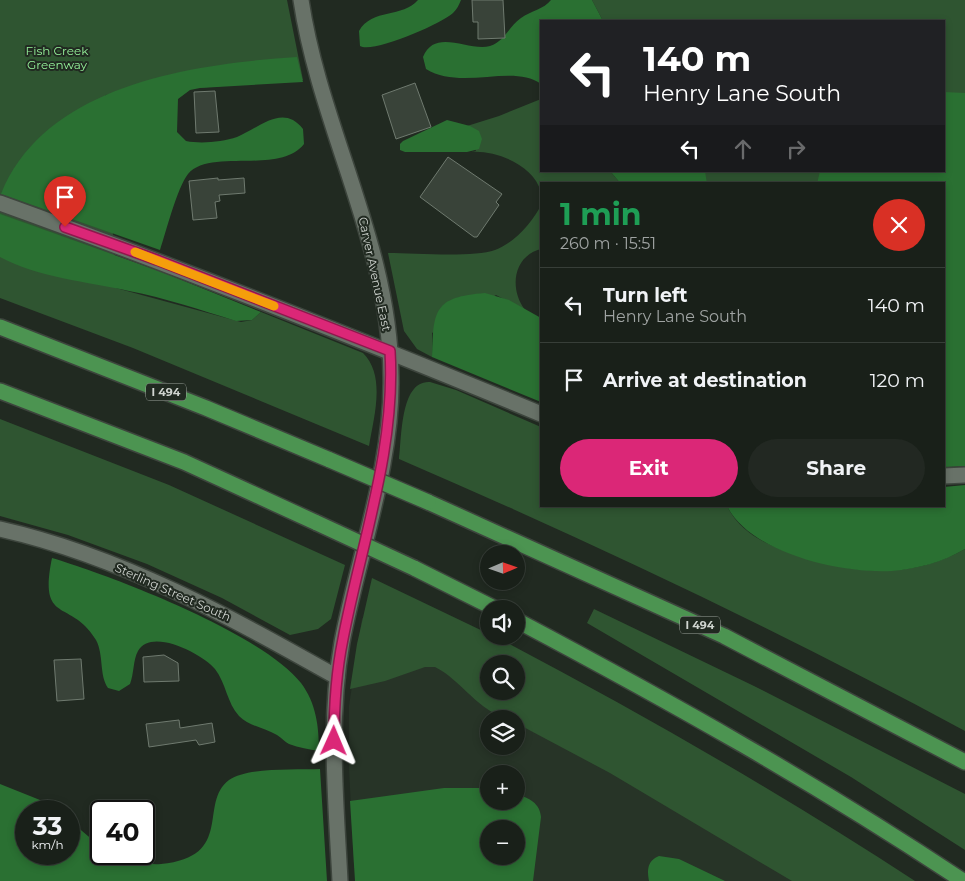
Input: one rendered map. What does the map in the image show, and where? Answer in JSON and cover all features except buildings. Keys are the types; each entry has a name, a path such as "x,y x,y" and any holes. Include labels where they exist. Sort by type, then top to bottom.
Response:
{"highway":[{"name":"I 494","path":"0,326 206,408 428,502 724,636 965,762"},
{"path":"0,391 184,462 414,568 480,601"},
{"path":"525,625 707,723 808,783 963,881"}],"street":[{"name":"Carver Avenue East","path":"301,0 316,74 352,180 370,242 383,300 390,351 391,396 387,432 337,677 334,741 340,881"},
{"path":"0,203 157,260 390,351 540,414"},
{"path":"945,476 965,475"},
{"name":"Sterling Street South","path":"0,530 68,549 173,590 223,613 337,677"}],"shaded area":[{"path":"362,618 480,661 480,700 525,700 525,696 883,881 510,881 354,868 349,768 349,706"}],"green space":[{"name":"Fish Creek Greenway","path":"0,0 287,0 303,80 105,95 116,288 241,322 252,320 261,312 363,353 370,362 376,385 375,409 369,446 133,348 0,298"},
{"path":"418,0 461,0 453,13 446,18 407,37 378,46 360,46 359,31 365,24 379,16 412,6"},
{"path":"551,0 592,0 602,20 540,20 540,84 529,78 516,76 455,78 440,75 426,69 423,57 428,48 436,43 453,42 472,46 490,46 499,41 521,18 545,6"},
{"path":"592,0 965,0 965,466 945,467 945,182 671,182 666,172 945,172 945,20 602,20"},
{"path":"297,57 303,82 200,88 190,90 178,99 177,132 186,141 205,142 231,139 271,120 287,118 303,129 304,144 293,153 279,158 212,163 198,167 188,174 176,199 160,250 1,194 22,157 51,127 87,104 126,87 169,74 256,60"},
{"path":"945,92 965,93 965,466 945,467 945,182 817,182 820,172 945,172"},
{"path":"540,99 540,172 611,172 619,182 540,182 540,190 531,174 513,161 492,154 471,152 476,151 467,126 499,116"},
{"path":"447,120 470,126 479,131 482,139 479,149 467,152 405,152 400,150 400,144 403,141"},
{"path":"611,172 705,172 707,182 619,182"},
{"path":"540,207 540,249 524,259 516,274 517,293 525,310 496,295 432,333 432,357 417,349 404,331 388,253 473,254 495,250 515,238 533,218"},
{"path":"0,214 162,272 261,312 252,320 236,321 156,297 63,278 14,264 0,257"},
{"path":"485,293 509,300 540,317 540,402 432,357 434,328 440,309 455,298"},
{"path":"430,382 456,390 540,427 540,507 728,507 739,524 764,542 815,561 858,569 880,571 923,566 965,549 965,731 756,623 614,555 399,459 404,412 413,390 420,384"},
{"path":"0,419 169,485 345,565 331,619 318,629 290,635 222,598 147,564 68,535 0,516"},
{"path":"965,485 965,549 948,558 930,564 892,571 849,569 800,558 756,537 739,523 728,507 945,507 945,487"},
{"path":"52,558 111,578 185,609 255,645 282,664 301,683 310,699 317,724 319,751 289,744 277,735 252,725 243,719 235,711 222,680 215,669 200,656 177,645 165,642 145,644 136,655 130,684 119,691 108,688 103,677 100,652 96,640 77,619 59,609 53,603 49,594"},
{"path":"372,578 480,630 480,645 511,645 601,693 760,784 915,881 792,881 610,773 525,728 525,710 489,710 454,680 435,667 425,667 385,681 350,689 357,644"},
{"path":"594,609 754,686 965,794 965,850 851,777 587,623"},
{"path":"286,769 320,769 327,881 0,881 0,784 40,800 15,800 15,865 80,865 80,829 90,838 90,865 155,865 184,859 198,851 207,840 220,790 229,780 248,773"},
{"path":"444,788 480,788 480,810 525,810 525,797 536,805 540,812 533,881 355,881 350,801"},
{"path":"659,856 679,859 725,881 649,881 650,863"}],"slow traffic":[{"path":"135,252 274,306"}],"route":[{"path":"65,227 157,260 390,351 392,376 387,432 342,642 335,691 334,741"}]}
